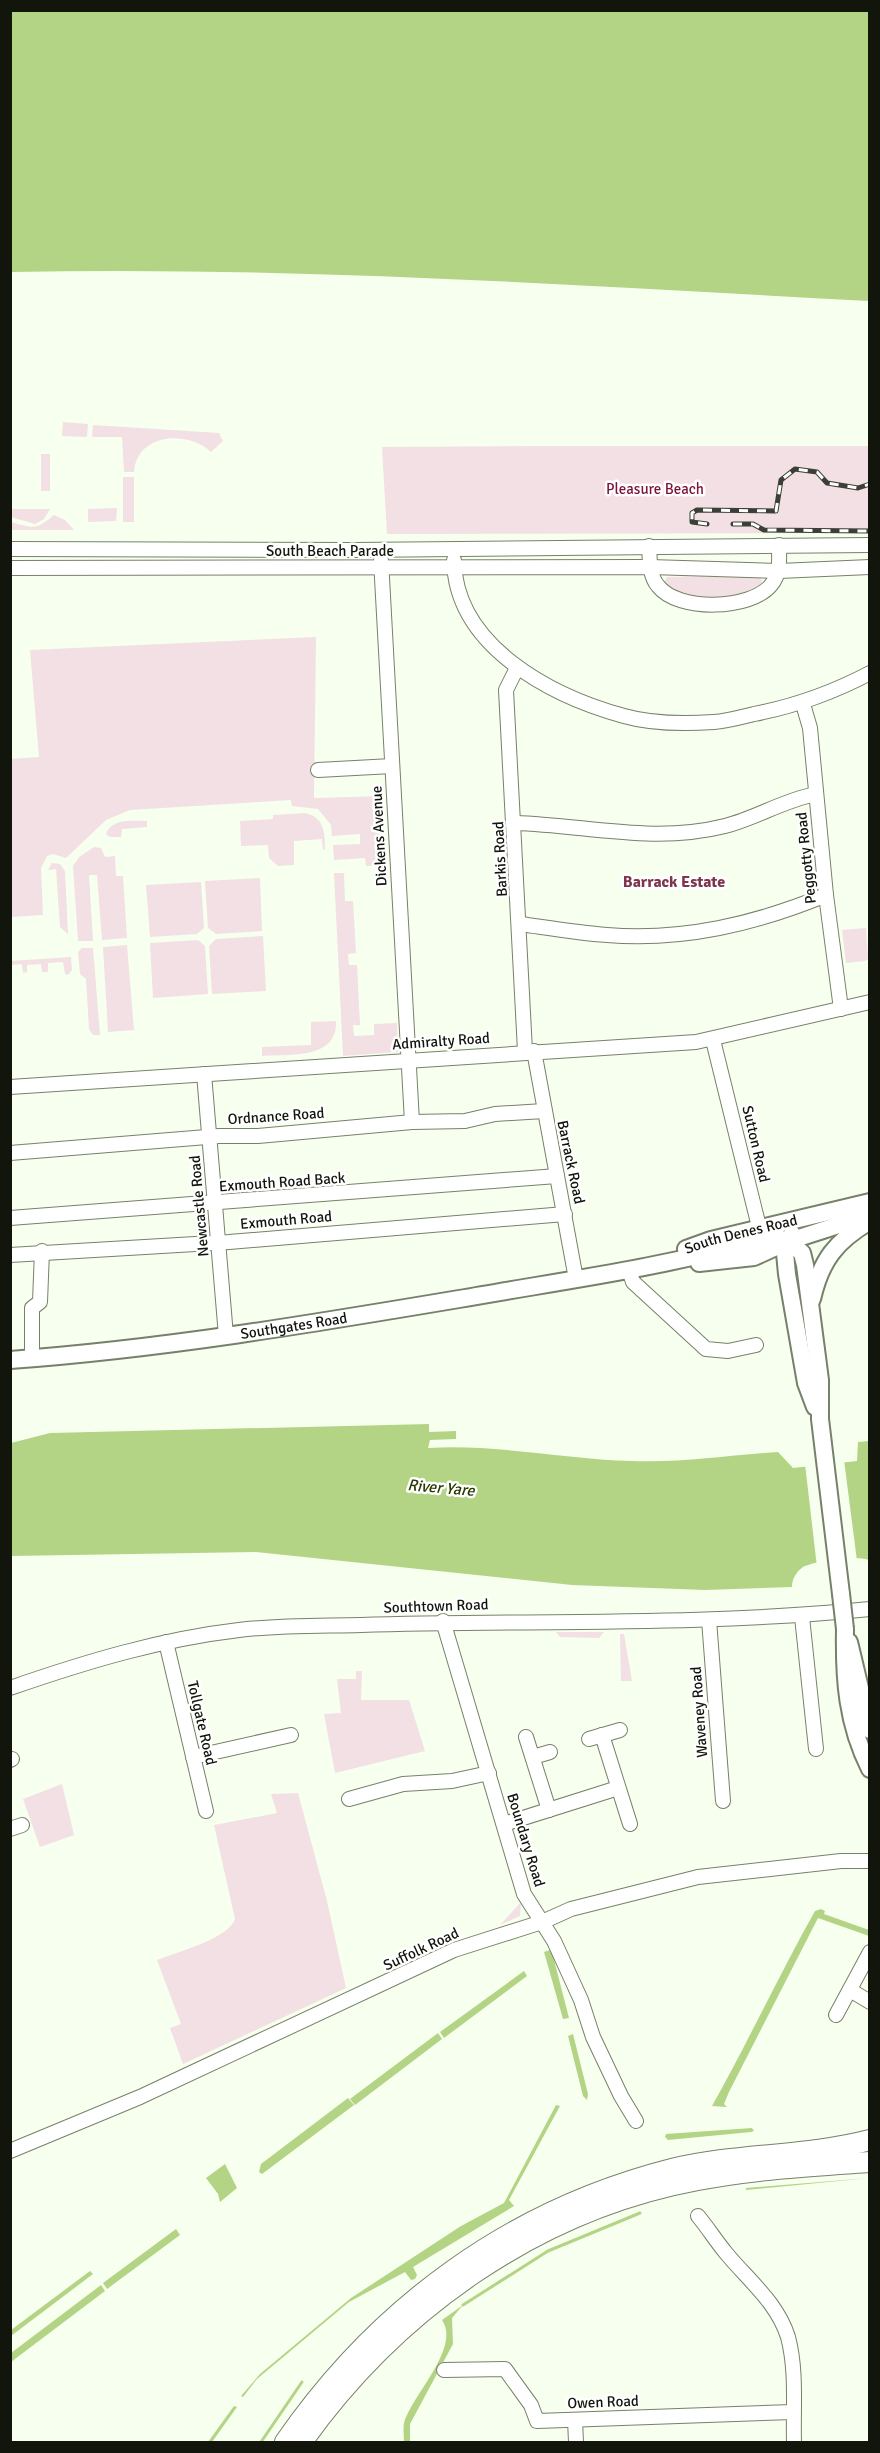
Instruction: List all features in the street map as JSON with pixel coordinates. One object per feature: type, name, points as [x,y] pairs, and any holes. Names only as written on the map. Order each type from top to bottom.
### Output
[{"type":"highway","points":[[285,2442],[314,2401],[355,2353],[401,2309],[450,2272],[504,2237],[557,2210],[615,2186],[674,2169],[870,2140]]},
{"type":"highway","points":[[302,2442],[328,2407],[370,2359],[416,2315],[466,2278],[520,2244],[577,2217],[636,2196],[695,2180],[788,2167],[870,2163]]},
{"type":"main road","name":"South Denes Road","points":[[635,1269],[711,1240],[762,1246],[809,1218],[870,1202]]},
{"type":"main road","name":"South Denes Road","points":[[576,1279],[789,1241],[870,1215]]},
{"type":"main road","name":"South Denes Road","points":[[789,1241],[797,1226],[809,1218]]},
{"type":"main road","points":[[810,1308],[828,1256],[843,1238],[870,1221]]},
{"type":"main road","points":[[820,1419],[806,1383],[787,1274],[785,1253],[789,1241],[802,1253],[820,1380],[820,1419],[845,1629],[846,1696],[852,1725],[870,1769]]},
{"type":"main road","points":[[762,1246],[781,1261],[787,1274]]},
{"type":"main road","name":"Southgates Road","points":[[10,1360],[130,1350],[576,1279]]},
{"type":"main road","points":[[845,1629],[857,1667],[870,1730]]},
{"type":"street","points":[[649,546],[650,567],[659,588],[667,594],[703,605],[754,598],[765,591],[779,571],[779,545]]},
{"type":"street","name":"South Beach Parade","points":[[10,549],[870,545]]},
{"type":"street","points":[[454,547],[454,567],[470,616],[480,632],[517,668],[564,694],[624,716],[655,722],[717,722],[803,704],[870,673]]},
{"type":"street","name":"Dickens Avenue","points":[[381,549],[412,1122]]},
{"type":"street","name":"South Beach Parade","points":[[10,568],[650,567],[779,571],[870,567]]},
{"type":"street","name":"Barkis Road","points":[[517,668],[506,690],[530,1051]]},
{"type":"street","name":"Peggotty Road","points":[[803,704],[810,728],[826,895],[841,1009]]},
{"type":"street","points":[[318,770],[392,766]]},
{"type":"street","points":[[515,823],[598,832],[677,833],[725,826],[816,794]]},
{"type":"street","points":[[520,924],[608,935],[700,932],[742,925],[826,895]]},
{"type":"street","name":"Admiralty Road","points":[[10,1087],[713,1040],[870,1002]]},
{"type":"street","name":"Sutton Road","points":[[713,1040],[762,1246]]},
{"type":"street","name":"Barrack Road","points":[[530,1051],[565,1214],[576,1279]]},
{"type":"street","name":"Newcastle Road","points":[[204,1074],[217,1203],[226,1336]]},
{"type":"street","name":"Ordnance Road","points":[[10,1153],[209,1137],[258,1136],[412,1122],[465,1121],[495,1114],[544,1111]]},
{"type":"street","name":"Exmouth Road Back","points":[[10,1218],[557,1176]]},
{"type":"street","name":"Exmouth Road","points":[[10,1255],[42,1251],[219,1242],[565,1214]]},
{"type":"street","points":[[32,1358],[32,1308],[40,1302],[42,1251]]},
{"type":"street","points":[[635,1269],[633,1282],[706,1349],[728,1351],[756,1345]]},
{"type":"street","name":"Southtown Road","points":[[10,1688],[65,1669],[166,1642],[239,1630],[288,1626],[444,1621],[709,1620],[802,1617],[870,1609]]},
{"type":"street","points":[[802,1617],[816,1747]]},
{"type":"street","name":"Waveney Road","points":[[709,1620],[723,1801]]},
{"type":"street","name":"Boundary Road","points":[[444,1621],[524,1894],[554,1941],[581,2000],[593,2037],[621,2096],[636,2121]]},
{"type":"street","name":"Tollgate Road","points":[[166,1642],[206,1811]]},
{"type":"street","points":[[620,1730],[595,1737],[618,1788],[630,1824]]},
{"type":"street","points":[[193,1757],[291,1735]]},
{"type":"street","points":[[526,1737],[549,1810]]},
{"type":"street","points":[[533,1757],[550,1752]]},
{"type":"street","points":[[349,1799],[403,1784],[452,1781],[489,1773]]},
{"type":"street","points":[[504,1824],[618,1788]]},
{"type":"street","name":"Suffolk Road","points":[[10,2151],[140,2097],[454,1950],[542,1922],[572,1909],[698,1877],[841,1861],[870,1862]]},
{"type":"street","points":[[836,2015],[870,1952]]},
{"type":"street","points":[[849,1990],[870,2002]]},
{"type":"street","points":[[698,2216],[725,2252],[766,2296],[782,2323],[788,2338],[792,2366],[794,2442]]},
{"type":"street","name":"Owen Road","points":[[444,2370],[505,2369],[531,2405],[537,2421],[793,2412]]},
{"type":"street","points":[[575,2420],[576,2442]]},
{"type":"green space","points":[[63,422],[88,424],[87,437],[62,436]]},
{"type":"green space","points":[[93,425],[219,433],[223,441],[211,452],[190,440],[165,439],[144,449],[137,459],[134,472],[124,472],[122,437],[92,437]]},
{"type":"green space","name":"Pleasure Beach","points":[[869,446],[869,533],[387,534],[382,447]]},
{"type":"green space","points":[[41,454],[50,454],[50,491],[41,491]]},
{"type":"green space","points":[[123,477],[134,477],[134,522],[123,522]]},
{"type":"green space","points":[[117,508],[116,521],[88,522],[88,509]]},
{"type":"green space","points":[[10,509],[50,509],[44,519],[35,524],[11,517]]},
{"type":"green space","points":[[54,515],[65,520],[74,530],[11,530],[11,522],[34,527]]},
{"type":"green space","points":[[757,575],[762,580],[760,587],[736,595],[710,598],[686,595],[674,590],[664,582],[667,577]]},
{"type":"green space","points":[[316,637],[314,798],[383,796],[386,865],[366,866],[365,858],[334,860],[333,845],[360,844],[360,834],[332,836],[331,825],[318,809],[292,806],[291,800],[130,810],[106,820],[66,858],[53,854],[47,856],[41,868],[43,915],[11,917],[10,759],[39,757],[30,650]]},
{"type":"green space","points":[[305,813],[320,822],[324,831],[325,849],[323,850],[322,839],[294,841],[294,865],[278,866],[269,858],[268,845],[241,846],[240,821],[273,819],[273,815]]},
{"type":"green space","points":[[147,821],[147,827],[122,829],[121,837],[110,837],[106,834],[113,825],[118,823]]},
{"type":"green space","points":[[94,847],[101,848],[105,857],[115,856],[116,876],[123,876],[127,938],[102,940],[97,875],[89,875],[93,941],[78,941],[73,866],[79,857]]},
{"type":"green space","points":[[52,863],[60,864],[65,871],[68,934],[60,927],[56,869],[48,870]]},
{"type":"green space","points":[[334,873],[344,873],[345,901],[353,901],[356,953],[348,954],[349,965],[357,965],[360,1025],[353,1025],[354,1036],[374,1035],[374,1024],[397,1023],[398,1052],[343,1056]]},
{"type":"green space","points":[[260,878],[262,931],[216,934],[208,928],[205,881]]},
{"type":"green space","points":[[201,882],[204,928],[197,934],[150,937],[146,885]]},
{"type":"green space","points":[[866,928],[868,959],[846,963],[842,930]]},
{"type":"green space","points":[[263,936],[266,991],[212,994],[209,946],[216,939]]},
{"type":"green space","points":[[198,940],[205,946],[208,994],[153,998],[150,943]]},
{"type":"green space","points":[[127,945],[134,1030],[108,1032],[103,947]]},
{"type":"green space","points":[[82,948],[93,948],[100,1035],[93,1035],[89,1029],[86,979],[80,974],[78,952]]},
{"type":"green space","points":[[71,957],[72,970],[68,975],[65,974],[63,962],[48,963],[48,972],[42,972],[41,964],[27,965],[27,972],[23,973],[22,964],[11,965],[11,961]]},
{"type":"green space","points":[[336,1021],[334,1034],[329,1043],[320,1049],[297,1054],[262,1056],[262,1047],[311,1045],[311,1022]]},
{"type":"green space","points":[[556,1632],[604,1632],[599,1638],[560,1637]]},
{"type":"green space","points":[[620,1634],[624,1634],[632,1681],[621,1681]]},
{"type":"green space","points":[[356,1671],[362,1671],[361,1700],[409,1700],[425,1751],[335,1773],[324,1714],[341,1713],[337,1679],[356,1679]]},
{"type":"green space","points":[[62,1784],[74,1835],[40,1847],[23,1799]]},
{"type":"green space","points":[[298,1793],[327,1901],[346,1988],[183,2064],[170,2028],[181,2024],[157,1960],[213,1939],[223,1933],[235,1919],[214,1825],[277,1813],[271,1794]]},
{"type":"green space","points":[[521,1902],[520,1916],[500,1925]]},
{"type":"water","points":[[10,11],[869,11],[869,301],[333,275],[226,272],[11,272]]},
{"type":"water","name":"River Yare","points":[[429,1424],[429,1432],[456,1431],[456,1439],[430,1440],[428,1448],[479,1448],[606,1460],[650,1461],[778,1452],[793,1468],[857,1461],[858,1442],[869,1441],[869,1560],[847,1558],[808,1565],[796,1573],[792,1587],[705,1590],[572,1585],[256,1552],[11,1556],[11,1443],[50,1433]]},
{"type":"water","points":[[821,1909],[825,1911],[824,1914],[869,1930],[869,1936],[818,1918],[729,2092],[724,2104],[727,2107],[712,2106],[815,1911]]},
{"type":"water","points":[[550,1950],[569,2018],[563,2019],[544,1952]]},
{"type":"water","points":[[524,1971],[527,1976],[444,2038],[440,2032]]},
{"type":"water","points":[[438,2033],[442,2039],[355,2105],[350,2099]]},
{"type":"water","points":[[573,2034],[588,2094],[587,2100],[583,2096],[568,2036]]},
{"type":"water","points":[[348,2098],[354,2105],[262,2174],[259,2172],[261,2164]]},
{"type":"water","points":[[556,2105],[560,2106],[509,2200],[514,2206],[413,2267],[417,2275],[415,2279],[411,2280],[405,2272],[349,2302],[257,2379],[243,2397],[241,2396],[260,2374],[351,2298],[461,2226],[504,2203]]},
{"type":"water","points":[[752,2128],[754,2131],[751,2132],[668,2140],[665,2137],[666,2134]]},
{"type":"water","points":[[225,2164],[237,2188],[220,2202],[218,2194],[206,2178]]},
{"type":"water","points":[[869,2178],[746,2190],[746,2188]]},
{"type":"water","points":[[176,2229],[180,2235],[107,2289],[103,2283]]},
{"type":"water","points":[[90,2271],[93,2274],[11,2336],[11,2330]]},
{"type":"water","points":[[101,2285],[105,2291],[11,2362],[11,2353]]},
{"type":"water","points":[[463,2305],[452,2318],[453,2344],[410,2424],[410,2442],[404,2442],[404,2423],[440,2358],[445,2344],[446,2331],[442,2320]]},
{"type":"water","points":[[234,2406],[237,2407],[212,2442],[208,2442]]},
{"type":"pier","points":[[844,1460],[857,1561],[817,1567],[805,1464]]},
{"type":"waterway","points":[[463,2305],[548,2251],[640,2213]]},
{"type":"waterway","points":[[261,2442],[302,2382]]},
{"type":"railway","points":[[707,524],[692,522],[692,513],[697,510],[776,511],[781,480],[795,469],[817,472],[827,483],[858,488],[870,484]]},
{"type":"railway","points":[[733,524],[753,524],[764,530],[870,531]]},
{"type":"district","name":"Barrack Estate","points":[[674,882]]}]
